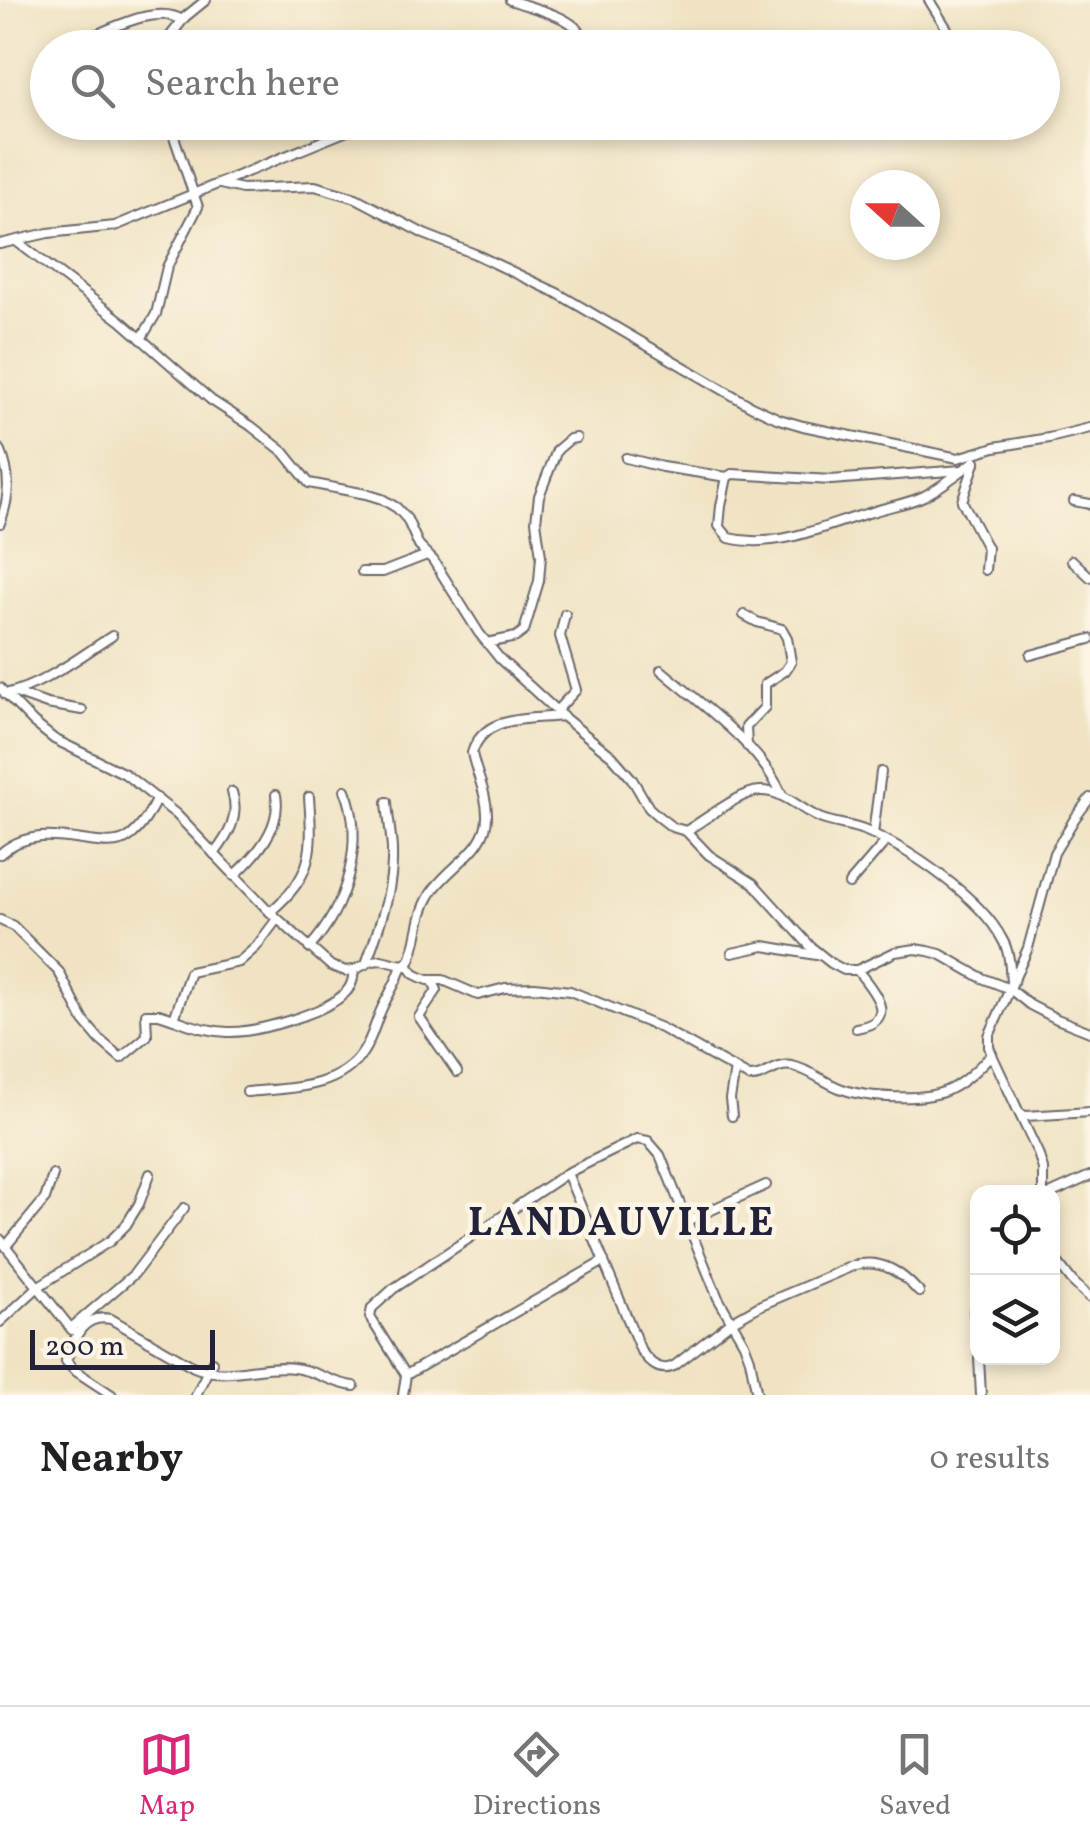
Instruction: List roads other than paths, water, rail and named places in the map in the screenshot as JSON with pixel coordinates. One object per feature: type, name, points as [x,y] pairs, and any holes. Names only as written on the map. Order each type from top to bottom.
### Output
[{"type":"street","points":[[174,30],[206,0]]},
{"type":"street","points":[[510,0],[567,20],[580,30]]},
{"type":"street","points":[[929,0],[948,30]]},
{"type":"street","points":[[105,30],[163,14],[182,20]]},
{"type":"street","points":[[141,338],[156,314],[167,267],[197,211],[175,140]]},
{"type":"street","points":[[0,244],[115,226],[326,140]]},
{"type":"street","points":[[220,184],[242,189],[315,186],[356,198],[424,234],[557,294],[714,386],[779,419],[942,456],[976,458]]},
{"type":"street","points":[[16,242],[141,338],[212,400],[284,452],[309,483],[366,494],[397,508],[407,519],[419,546],[433,560],[500,659],[612,756],[649,808],[672,828],[686,830],[753,792],[771,792],[820,818],[872,834],[949,883],[984,912],[1004,941],[1011,988]]},
{"type":"street","points":[[727,476],[718,518],[729,538],[782,538],[815,532],[908,502],[934,490],[996,447],[1090,428]]},
{"type":"street","points":[[487,643],[516,638],[524,631],[539,580],[539,496],[556,450],[576,438]]},
{"type":"street","points":[[0,449],[9,486],[0,523]]},
{"type":"street","points":[[626,458],[727,476],[848,479],[962,470]]},
{"type":"street","points":[[976,458],[962,501],[987,548],[985,570]]},
{"type":"street","points":[[1074,501],[1090,504]]},
{"type":"street","points":[[362,572],[384,572],[427,555]]},
{"type":"street","points":[[1072,560],[1090,577]]},
{"type":"street","points":[[247,1092],[327,1080],[350,1070],[370,1040],[404,964],[412,956],[424,904],[433,889],[483,836],[487,826],[488,811],[472,753],[476,743],[498,723],[559,713],[576,690],[560,636],[565,614]]},
{"type":"street","points":[[744,615],[782,629],[792,662],[765,684],[765,707],[746,727],[747,746]]},
{"type":"street","points":[[6,691],[38,681],[112,636]]},
{"type":"street","points":[[1031,656],[1090,640]]},
{"type":"street","points":[[661,670],[747,746],[770,773],[783,797]]},
{"type":"street","points":[[6,691],[82,710]]},
{"type":"street","points":[[6,691],[32,722],[54,739],[125,774],[176,814],[273,916],[340,970],[354,970],[381,960],[404,964],[414,974],[478,994],[535,986],[570,991],[662,1028],[754,1078],[786,1065],[850,1092],[922,1096],[946,1091],[992,1054]]},
{"type":"street","points":[[872,834],[882,772]]},
{"type":"street","points":[[309,948],[328,924],[352,865],[354,830],[345,790]]},
{"type":"street","points":[[214,854],[234,820],[232,792]]},
{"type":"street","points":[[234,876],[249,863],[273,827],[276,794]]},
{"type":"street","points":[[174,1019],[190,972],[239,962],[256,947],[273,916],[297,886],[306,870],[311,838],[309,797]]},
{"type":"street","points":[[0,854],[28,838],[68,836],[112,843],[128,839],[156,798]]},
{"type":"street","points":[[1043,1185],[1038,1153],[990,1048],[991,1028],[1036,927],[1054,853],[1090,798]]},
{"type":"street","points":[[366,964],[390,888],[392,848],[387,802]]},
{"type":"street","points":[[686,830],[708,855],[753,883],[820,956],[844,970],[857,970],[896,952],[916,949],[940,954],[982,978],[1011,988],[1030,1005],[1090,1032]]},
{"type":"street","points":[[849,884],[886,841]]},
{"type":"street","points":[[0,920],[13,926],[58,972],[84,1021],[119,1058],[147,1036],[147,1014],[227,1032],[272,1026],[341,997],[349,990],[354,970]]},
{"type":"street","points":[[732,953],[764,946],[820,956]]},
{"type":"street","points":[[856,1028],[870,1024],[882,1006],[857,970]]},
{"type":"street","points":[[432,980],[437,990],[418,1017],[458,1072]]},
{"type":"street","points":[[732,1116],[730,1098],[735,1069]]},
{"type":"street","points":[[1020,1114],[1090,1112]]},
{"type":"street","points":[[406,1375],[370,1317],[372,1308],[393,1289],[566,1173],[636,1140],[648,1141],[660,1155],[718,1298],[744,1343],[757,1395]]},
{"type":"street","points":[[566,1173],[640,1351],[654,1366],[674,1366],[730,1322],[855,1265],[866,1262],[885,1266],[919,1292]]},
{"type":"street","points":[[53,1174],[45,1199],[3,1243],[73,1330]]},
{"type":"street","points":[[0,1322],[39,1286],[110,1241],[139,1204],[150,1174]]},
{"type":"street","points":[[1060,1189],[1090,1176]]},
{"type":"street","points":[[686,1221],[766,1185]]},
{"type":"street","points":[[112,1395],[67,1364],[73,1330],[134,1274],[184,1208]]},
{"type":"street","points":[[401,1394],[406,1375],[604,1261]]},
{"type":"street","points":[[1060,1266],[1090,1298]]},
{"type":"street","points":[[73,1330],[105,1316],[208,1372],[294,1368],[354,1386]]},
{"type":"street","points":[[196,1395],[212,1362]]},
{"type":"street","points":[[980,1365],[981,1395]]},
{"type":"district","name":"LANDAUVILLE","points":[[622,1225]]}]
